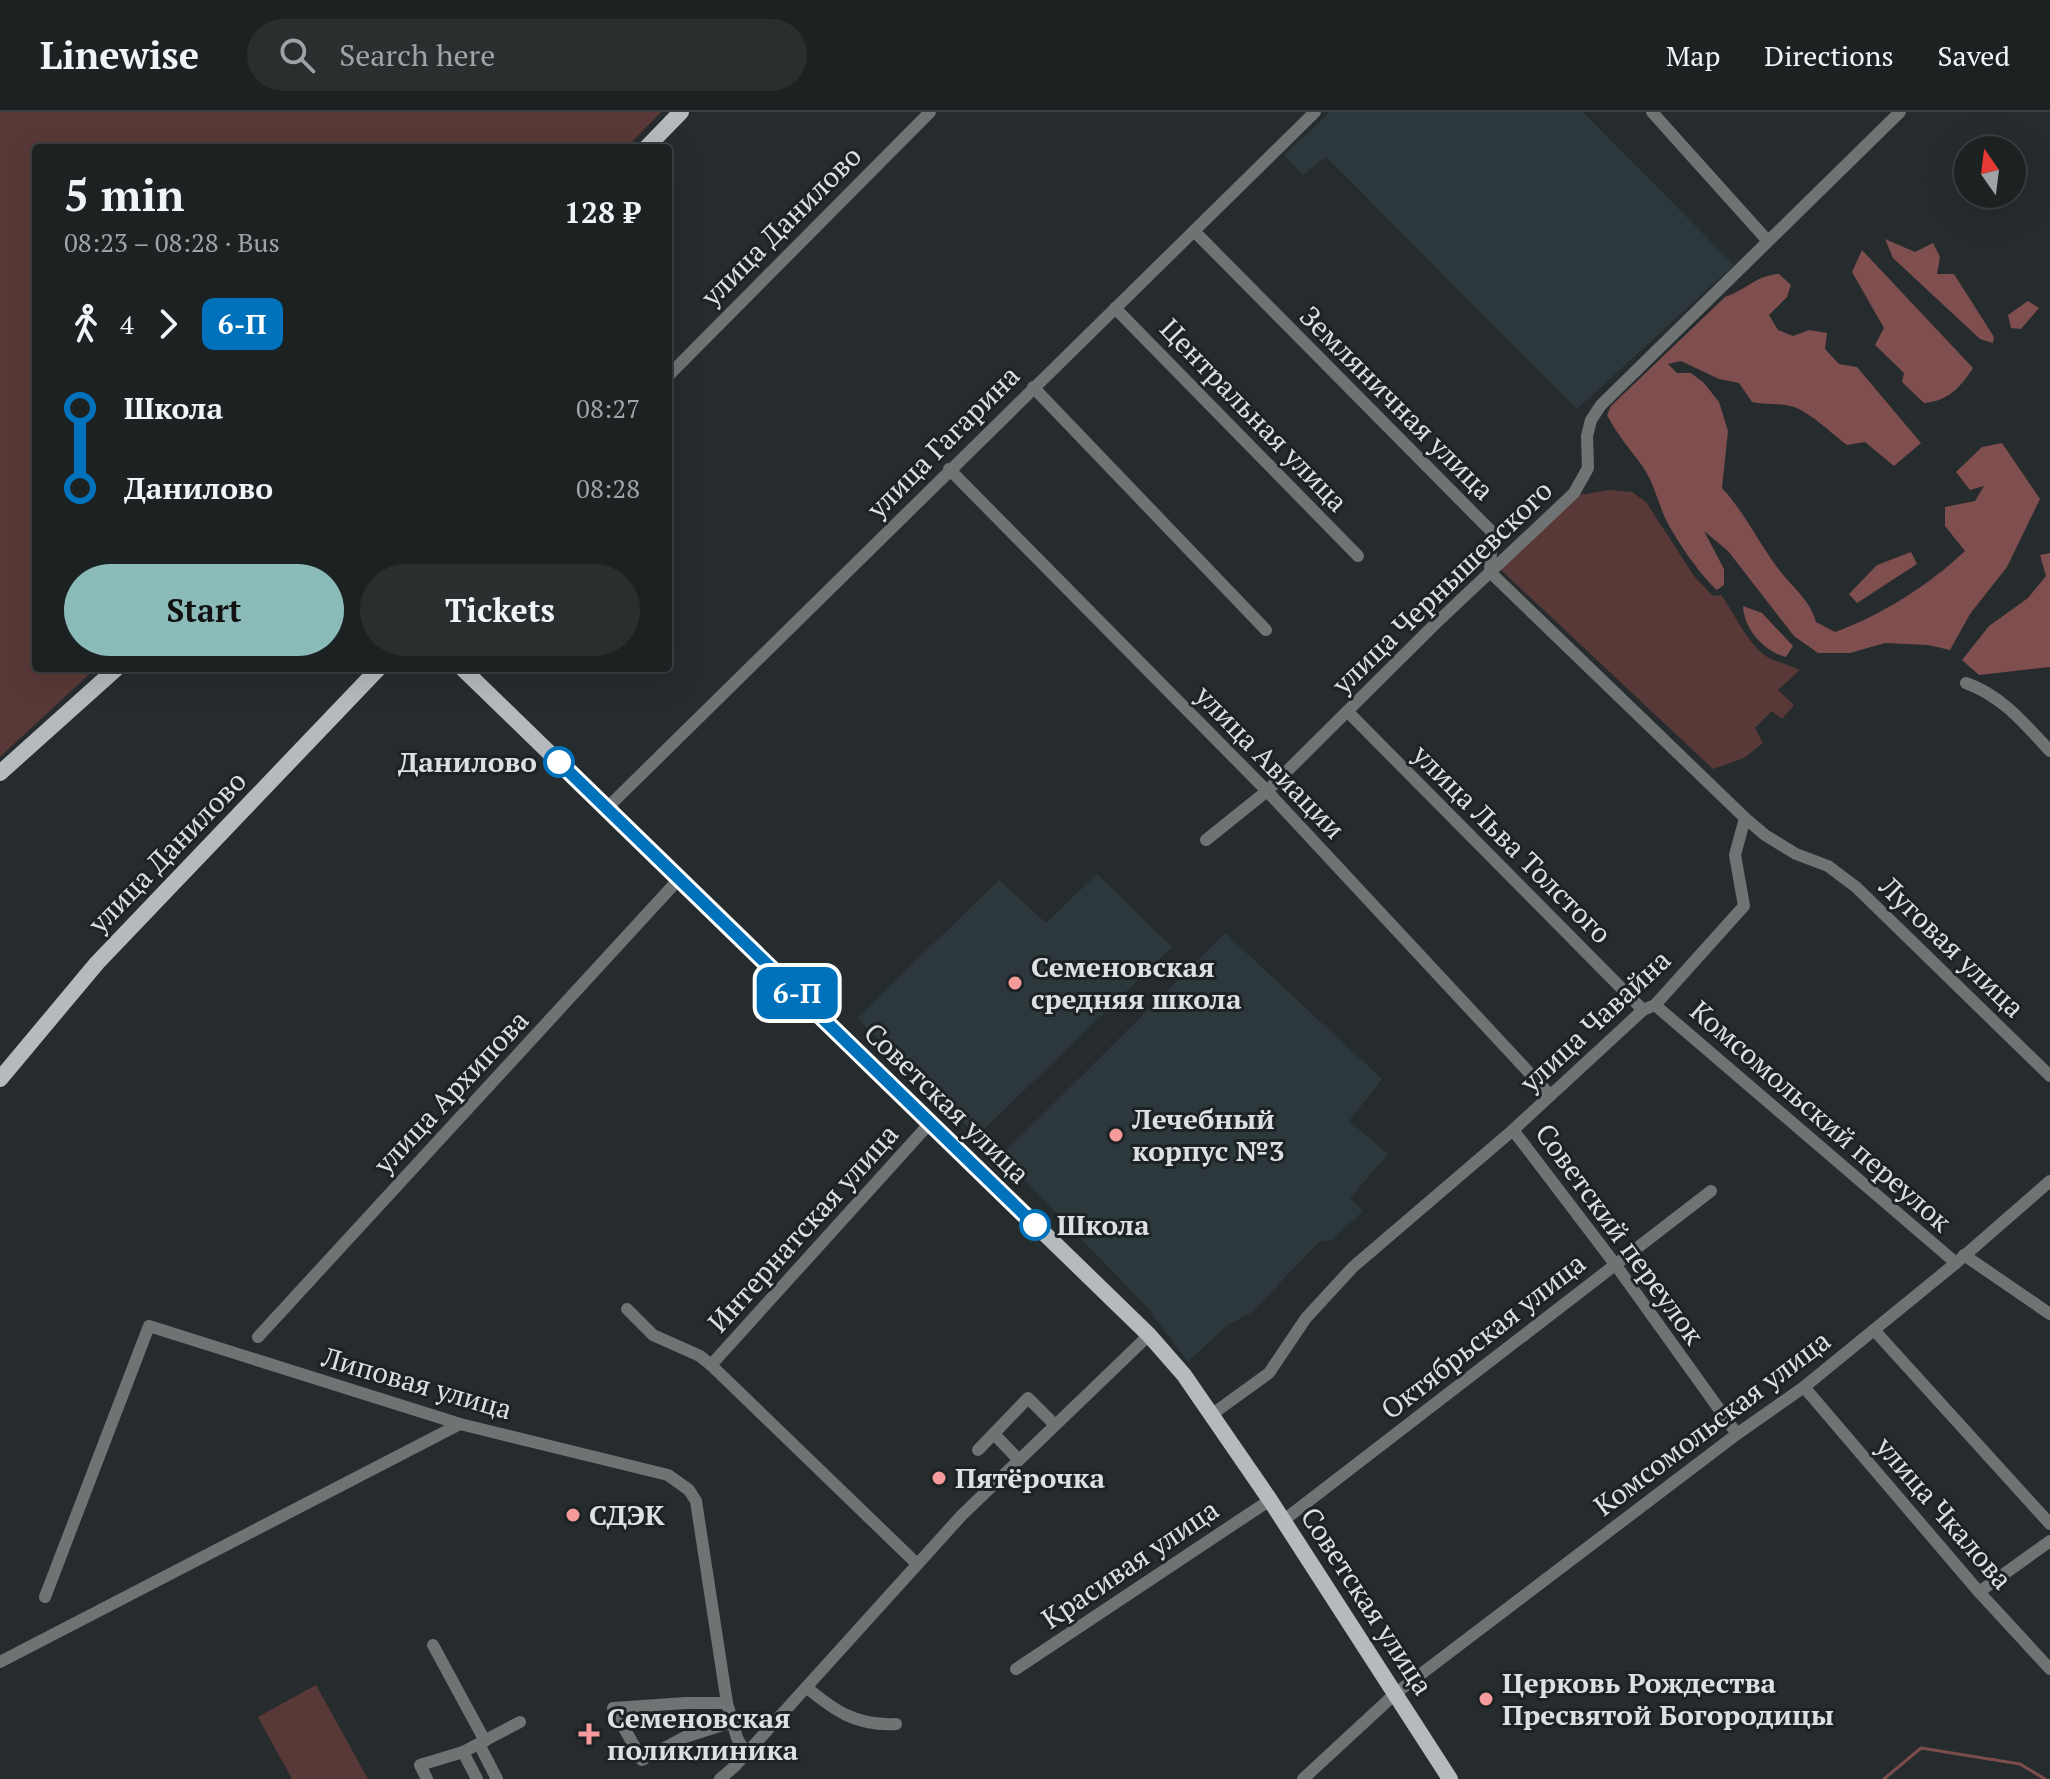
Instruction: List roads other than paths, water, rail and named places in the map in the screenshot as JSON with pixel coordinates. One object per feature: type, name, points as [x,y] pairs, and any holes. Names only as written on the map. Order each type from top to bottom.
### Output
[{"type":"main road","points":[[650,144],[681,112]]},
{"type":"main road","points":[[0,773],[113,672]]},
{"type":"main road","name":"улица Данилово","points":[[0,1079],[97,963],[375,672]]},
{"type":"main road","name":"Советская улица","points":[[466,672],[1149,1335],[1184,1375],[1284,1520],[1450,1779]]},
{"type":"street","name":"улица Данилово","points":[[672,372],[930,112]]},
{"type":"street","name":"улица Гагарина","points":[[607,808],[1315,112]]},
{"type":"street","points":[[1652,112],[1767,240]]},
{"type":"street","name":"улица Чернышевского","points":[[1206,840],[1267,791],[1434,625],[1574,493],[1588,468],[1587,436],[1591,420],[1601,405],[1900,112]]},
{"type":"street","name":"Земляничная улица","points":[[1194,231],[1492,532],[1490,572]]},
{"type":"street","name":"Центральная улица","points":[[1115,308],[1358,556]]},
{"type":"street","points":[[1033,387],[1266,630]]},
{"type":"street","name":"улица Авиации","points":[[949,469],[1267,791],[1550,1095]]},
{"type":"street","points":[[1490,572],[1745,818]]},
{"type":"street","points":[[1966,683],[1984,689],[2008,706],[2050,751]]},
{"type":"street","name":"улица Льва Толстого","points":[[1348,712],[1649,1007]]},
{"type":"street","name":"Луговая улица","points":[[1745,818],[1765,835],[1796,854],[1828,866],[1856,887],[2050,1076]]},
{"type":"street","name":"улица Чавайна","points":[[1513,1130],[1649,1007],[1744,906],[1735,855],[1745,818]]},
{"type":"street","name":"улица Архипова","points":[[258,1337],[679,879]]},
{"type":"street","name":"Комсомольский переулок","points":[[1649,1007],[1960,1259],[2050,1314]]},
{"type":"street","name":"Интернатская улица","points":[[711,1365],[930,1123]]},
{"type":"street","name":"Советский переулок","points":[[1211,1415],[1269,1373],[1306,1318],[1353,1267],[1513,1130],[1615,1264],[1737,1434]]},
{"type":"street","name":"Комсомольская улица","points":[[1303,1779],[1396,1693],[1737,1434],[1804,1387],[2050,1181]]},
{"type":"street","name":"Октябрьская улица","points":[[1284,1520],[1711,1191]]},
{"type":"street","name":"Интернатская улица","points":[[627,1309],[653,1335],[700,1356],[711,1365],[916,1563]]},
{"type":"street","name":"Липовая улица","points":[[45,1597],[149,1326],[460,1424],[668,1475],[689,1490],[696,1501],[727,1703],[746,1753]]},
{"type":"street","points":[[1874,1330],[2050,1524]]},
{"type":"street","points":[[720,1779],[736,1772],[746,1753],[916,1563],[1018,1459],[1149,1335]]},
{"type":"street","name":"улица Чкалова","points":[[1804,1387],[1979,1592],[2050,1669]]},
{"type":"street","points":[[978,1450],[1028,1398],[1055,1425]]},
{"type":"street","points":[[0,1662],[460,1424]]},
{"type":"street","points":[[994,1434],[1018,1459]]},
{"type":"street","name":"Красивая улица","points":[[1016,1669],[1270,1500]]},
{"type":"street","points":[[1979,1592],[2050,1541]]},
{"type":"street","points":[[433,1645],[482,1742],[497,1779]]},
{"type":"street","points":[[806,1687],[834,1710],[856,1720],[896,1724]]},
{"type":"street","points":[[727,1703],[613,1708],[642,1760],[685,1737],[732,1722]]},
{"type":"street","points":[[427,1779],[420,1765],[463,1752],[520,1722]]},
{"type":"street","points":[[463,1752],[477,1779]]},
{"type":"waterway","points":[[1884,1779],[1921,1748],[2020,1764],[2045,1779]]},
{"type":"place","name":"Данилово","points":[[559,762]]},
{"type":"place","name":"Семеновская средняя школа","points":[[1015,983]]},
{"type":"place","name":"Лечебный корпус №3","points":[[1116,1135]]},
{"type":"place","name":"Школа","points":[[1035,1225]]},
{"type":"place","name":"Пятёрочка","points":[[939,1478]]},
{"type":"place","name":"СДЭК","points":[[573,1515]]},
{"type":"place","name":"Церковь Рождества Пресвятой Богородицы","points":[[1486,1699]]},
{"type":"place","name":"Семеновская поликлиника","points":[[589,1734]]}]
